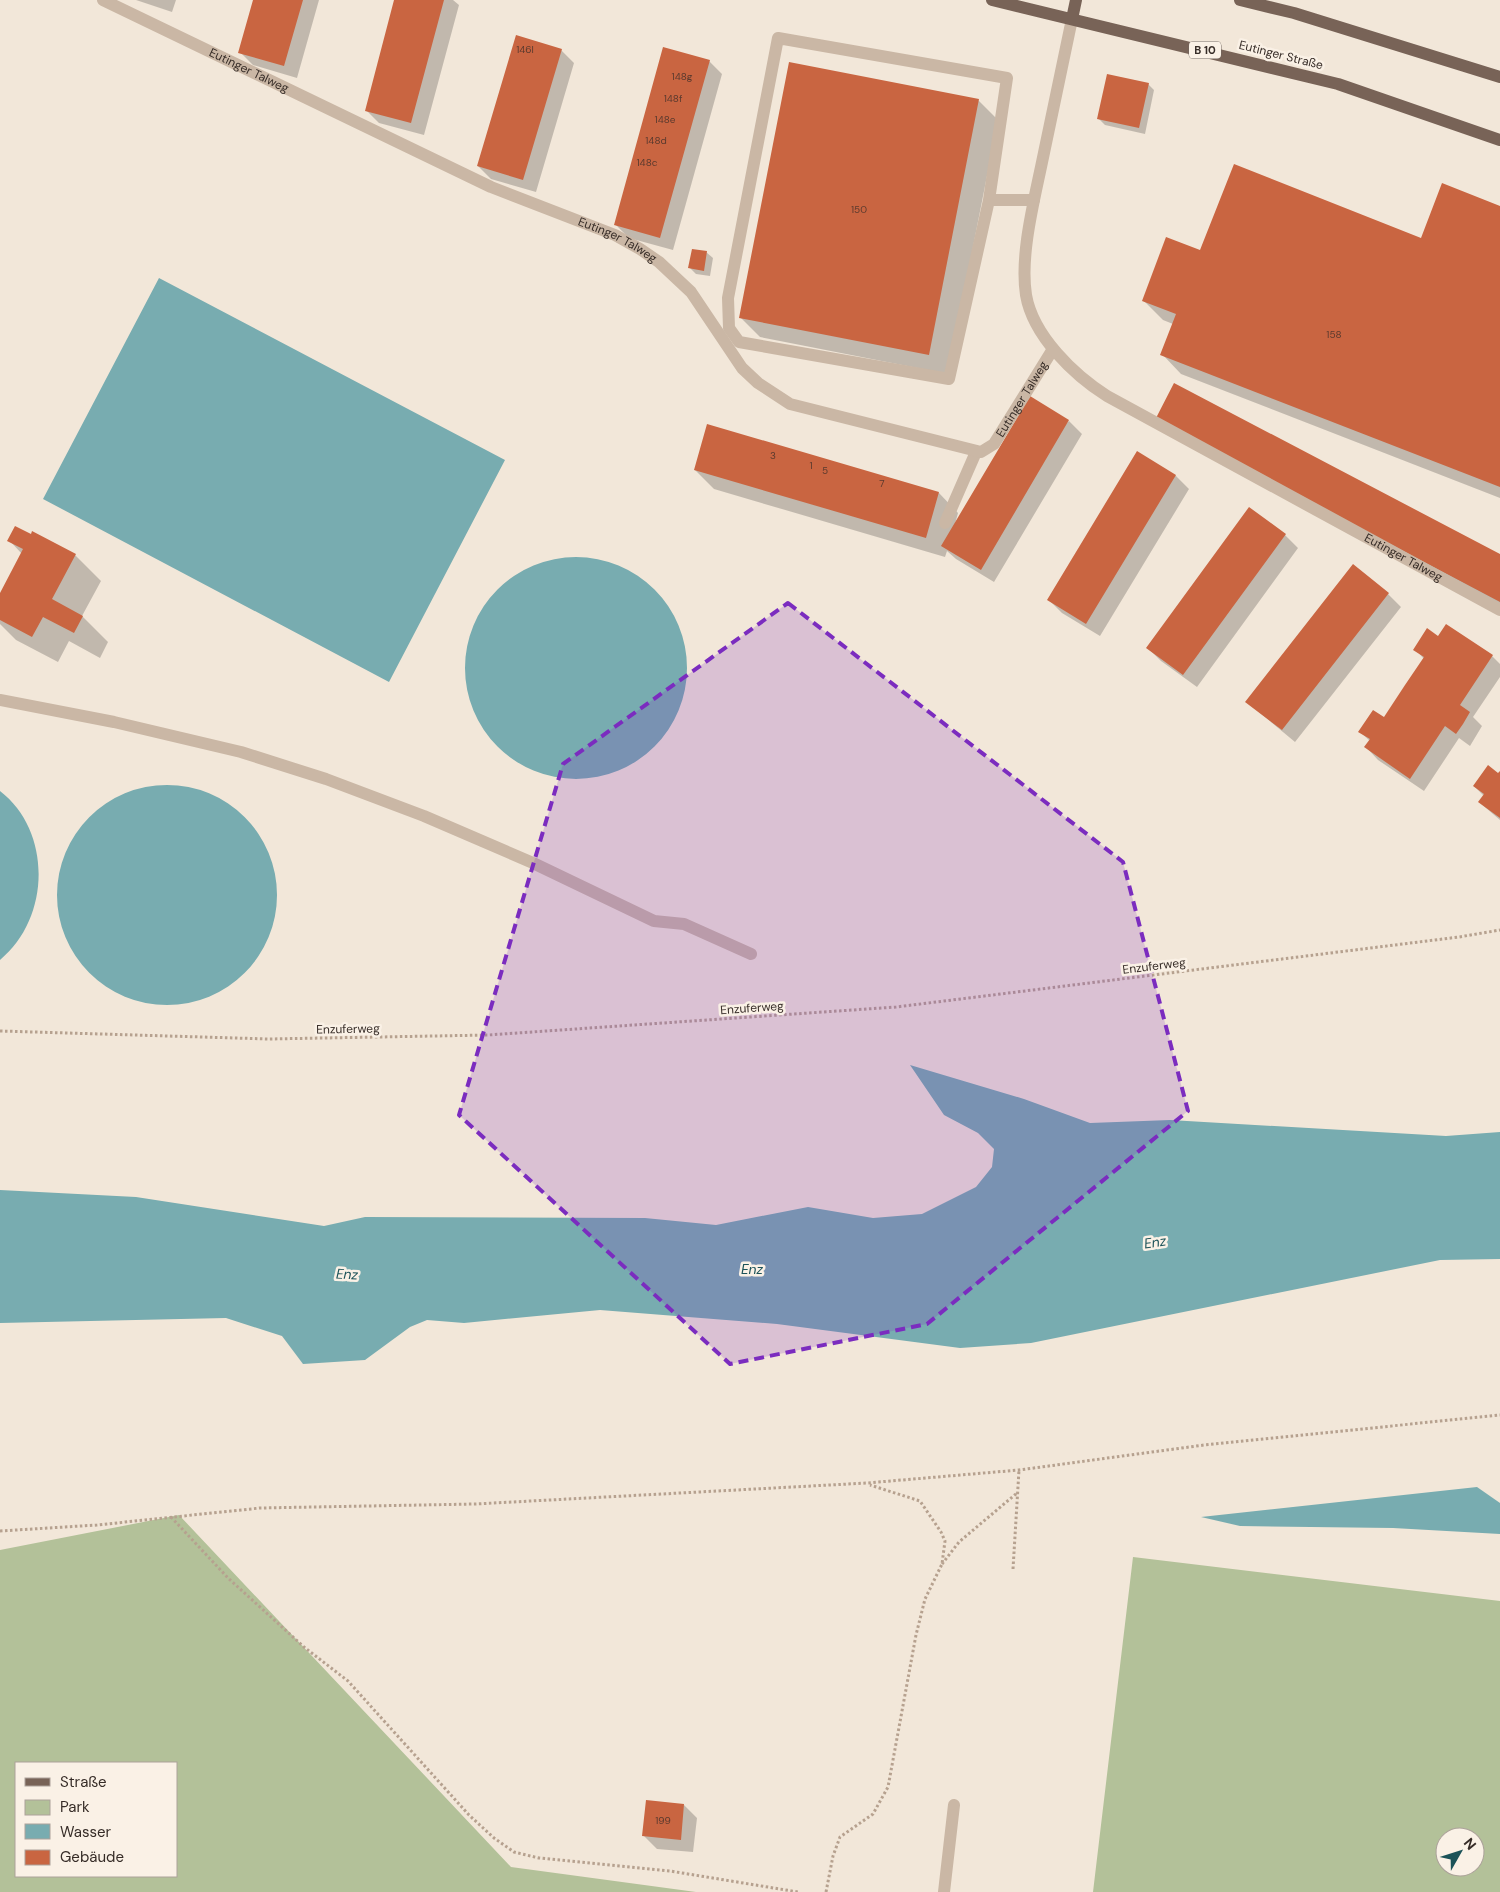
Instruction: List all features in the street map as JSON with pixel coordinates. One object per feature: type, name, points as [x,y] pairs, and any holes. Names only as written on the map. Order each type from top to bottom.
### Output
[{"type":"main road","name":"Eutinger Straße","points":[[992,0],[1338,84],[1426,112],[1500,140]]},
{"type":"main road","points":[[1072,19],[1076,0]]},
{"type":"main road","points":[[1240,0],[1294,12],[1500,76]]},
{"type":"street","name":"Eutinger Talweg","points":[[103,0],[491,187],[615,235],[640,248],[659,262],[691,292],[742,368],[758,383],[790,404],[976,452],[985,451],[994,444],[1052,349]]},
{"type":"street","name":"Eutinger Talweg","points":[[1072,19],[1034,200],[1026,259],[1026,295],[1034,320],[1052,349],[1092,386],[1107,396],[1500,610]]},
{"type":"street","points":[[778,38],[1007,78],[989,200],[949,379],[739,342],[729,328],[728,298],[778,38]]},
{"type":"street","points":[[989,200],[1034,200]]},
{"type":"street","points":[[945,522],[976,452]]},
{"type":"street","points":[[0,700],[114,722],[241,752],[326,779],[424,816],[524,859],[654,921],[684,924],[751,954]]},
{"type":"street","points":[[944,1892],[954,1805]]},
{"type":"path","name":"Enzuferweg","points":[[0,1031],[269,1039],[488,1034],[896,1007],[1459,937],[1500,930]]},
{"type":"path","points":[[0,1531],[29,1531],[260,1508],[475,1504],[867,1484],[1018,1470],[1204,1445],[1500,1415]]},
{"type":"path","points":[[1013,1569],[1018,1470]]},
{"type":"path","points":[[867,1484],[920,1500],[941,1532],[945,1542],[942,1564]]},
{"type":"path","points":[[826,1892],[833,1856],[840,1837],[873,1814],[888,1787],[916,1635],[925,1599],[942,1564],[959,1542],[1018,1493]]},
{"type":"path","points":[[171,1517],[228,1578],[304,1647],[348,1681],[469,1815],[494,1838],[514,1852],[539,1858],[670,1871],[798,1892]]},
{"type":"highlighted area","points":[[788,603],[1123,862],[1188,1111],[927,1324],[730,1364],[459,1115],[563,764]]},
{"type":"green space","points":[[179,1515],[511,1867],[696,1892],[0,1892],[0,1550]]},
{"type":"green space","points":[[1133,1557],[1500,1601],[1500,1892],[1093,1892]]},
{"type":"water","points":[[159,278],[505,460],[389,682],[43,499]]},
{"type":"water","points":[[576,557],[608,562],[628,570],[654,590],[674,616],[682,636],[687,668],[682,700],[674,720],[654,746],[628,766],[608,774],[576,779],[544,774],[524,766],[498,746],[478,720],[470,700],[465,668],[470,636],[478,616],[498,590],[524,570],[544,562]]},
{"type":"water","points":[[156,785],[178,785],[209,793],[228,803],[245,817],[259,834],[269,853],[275,873],[277,895],[275,917],[269,937],[259,956],[245,973],[228,987],[199,1001],[178,1005],[156,1005],[135,1001],[115,992],[97,980],[82,965],[70,947],[61,927],[57,906],[57,884],[61,863],[70,843],[82,825],[97,810],[115,798],[135,789]]},
{"type":"water","points":[[0,791],[17,808],[29,829],[36,852],[39,876],[36,899],[29,922],[17,943],[0,960]]},
{"type":"water","name":"Enz","points":[[910,1065],[1024,1099],[1090,1123],[1170,1120],[1446,1136],[1500,1132],[1500,1259],[1440,1260],[1031,1343],[960,1348],[777,1324],[600,1310],[464,1323],[427,1320],[410,1327],[365,1360],[303,1364],[282,1336],[226,1318],[0,1323],[0,1190],[136,1197],[324,1226],[365,1217],[645,1218],[716,1225],[808,1207],[873,1218],[922,1214],[976,1187],[992,1167],[994,1149],[978,1133],[944,1115]]},
{"type":"water","points":[[1477,1487],[1500,1503],[1500,1534],[1393,1528],[1240,1526],[1201,1517]]},
{"type":"building","points":[[253,0],[303,0],[284,66],[238,53]]},
{"type":"building","points":[[394,0],[444,0],[411,123],[365,111]]},
{"type":"building","points":[[516,35],[562,49],[523,180],[477,166]]},
{"type":"building","points":[[663,47],[710,60],[660,238],[614,225]]},
{"type":"building","points":[[789,62],[979,99],[929,355],[739,318]]},
{"type":"building","points":[[1107,74],[1149,83],[1139,128],[1097,119]]},
{"type":"building","points":[[1234,164],[1421,238],[1442,183],[1500,206],[1500,487],[1160,355],[1176,314],[1142,301],[1166,237],[1200,250]]},
{"type":"building","points":[[692,249],[707,251],[704,271],[688,268]]},
{"type":"building","points":[[1174,383],[1500,554],[1500,602],[1155,420]]},
{"type":"building","points":[[1030,396],[1069,420],[981,570],[941,546]]},
{"type":"building","points":[[707,424],[939,492],[926,538],[694,470]]},
{"type":"building","points":[[1137,451],[1176,475],[1086,624],[1047,600]]},
{"type":"building","points":[[1249,507],[1286,534],[1183,675],[1146,648]]},
{"type":"building","points":[[15,526],[31,534],[32,531],[76,554],[52,599],[83,616],[74,633],[43,617],[32,637],[0,620],[0,593],[23,549],[7,541]]},
{"type":"building","points":[[1353,564],[1389,593],[1282,730],[1245,702]]},
{"type":"building","points":[[1446,624],[1493,655],[1460,705],[1470,712],[1463,724],[1456,734],[1445,726],[1410,779],[1364,747],[1370,739],[1358,732],[1373,710],[1384,717],[1424,657],[1413,650],[1427,628],[1438,636]]},
{"type":"building","points":[[1488,765],[1498,773],[1500,771],[1500,818],[1478,802],[1484,794],[1473,786]]},
{"type":"building","points":[[646,1800],[684,1804],[681,1840],[642,1836]]}]
